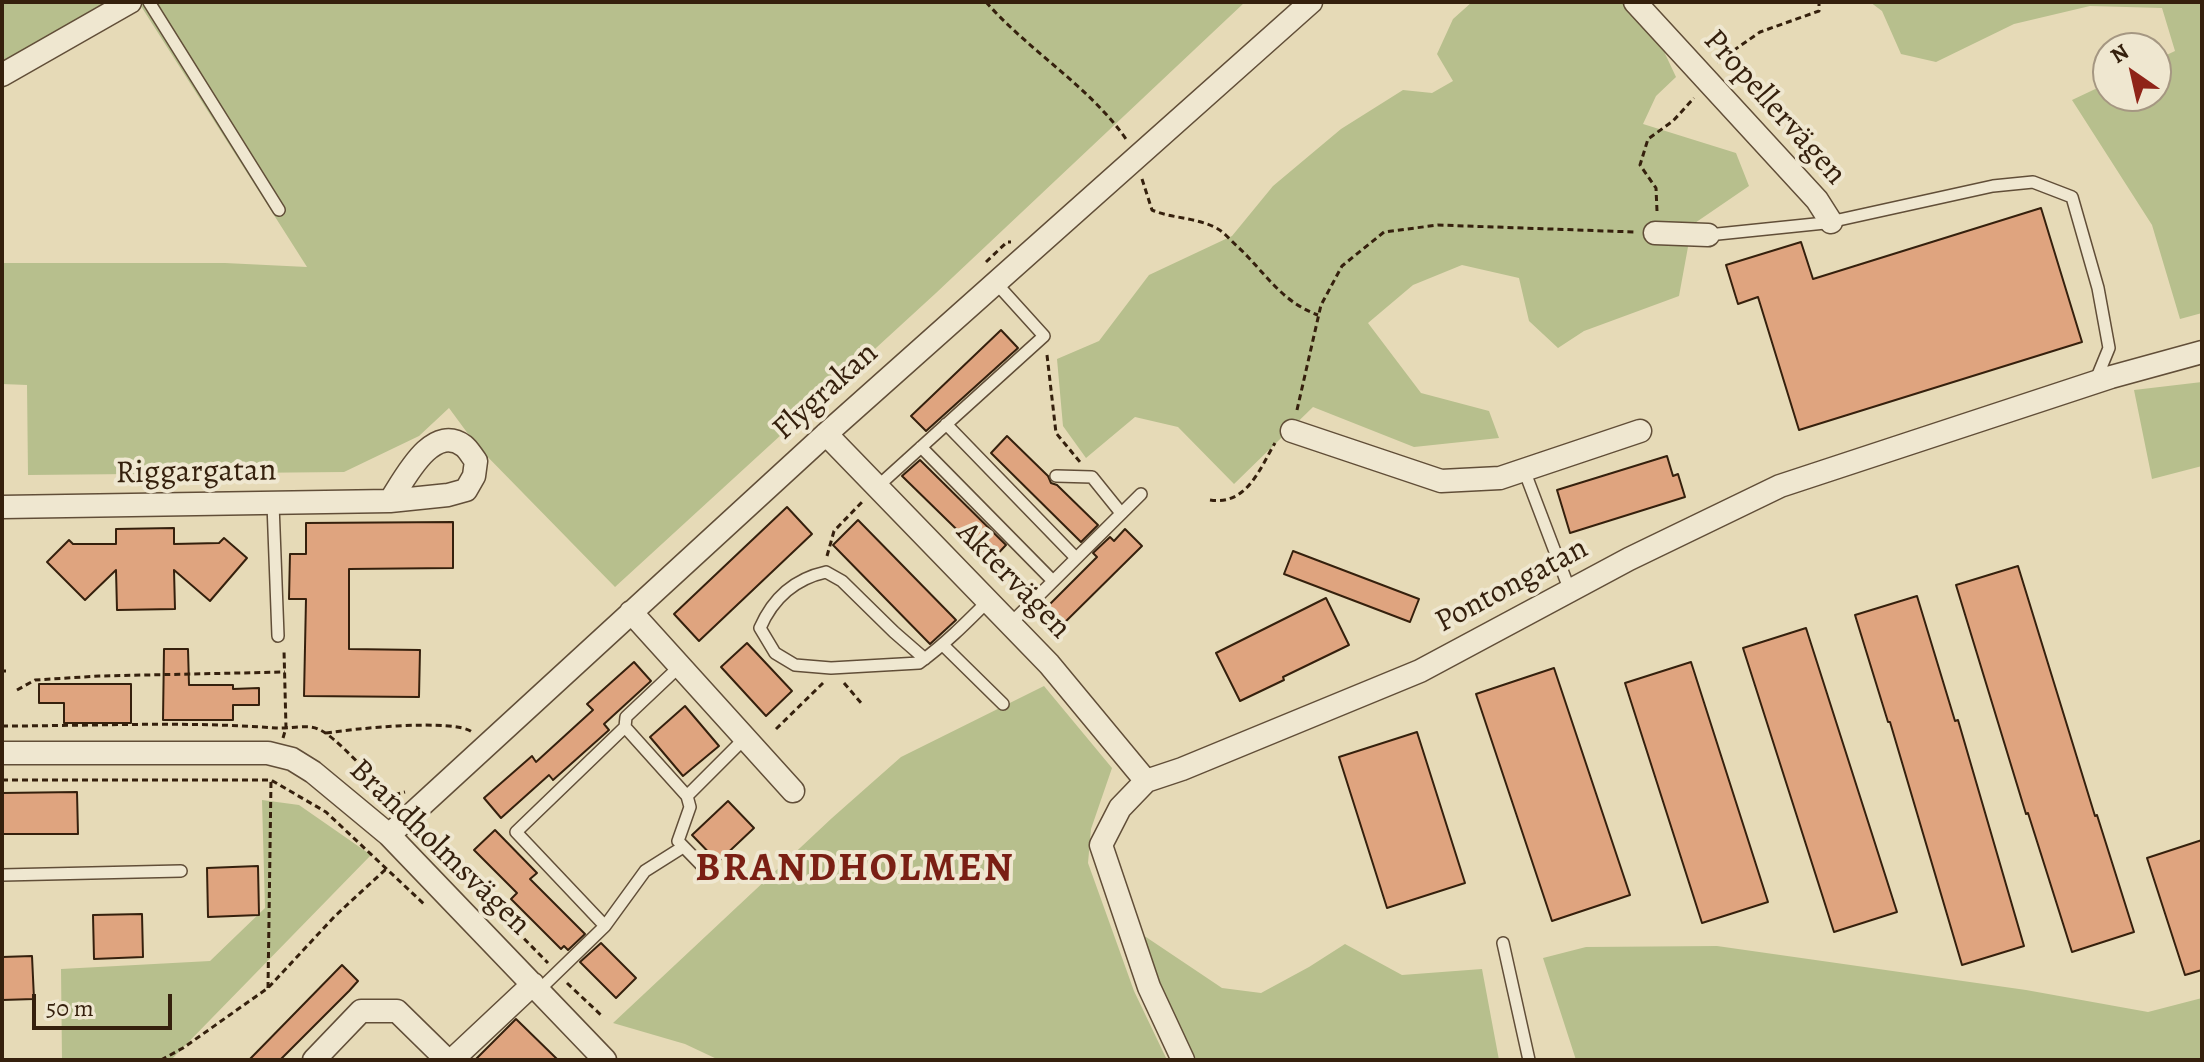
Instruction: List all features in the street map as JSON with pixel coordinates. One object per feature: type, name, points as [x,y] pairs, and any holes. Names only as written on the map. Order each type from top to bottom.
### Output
[{"type":"street","points":[[2,75],[130,2]]},
{"type":"street","name":"Flygrakan","points":[[389,835],[826,434],[1311,2]]},
{"type":"street","name":"Propellervägen","points":[[1635,2],[1817,200],[1831,222]]},
{"type":"street","points":[[1655,233],[1708,235]]},
{"type":"street","name":"Pontongatan","points":[[1183,1060],[1149,987],[1101,845],[1120,808],[1146,781],[1420,671],[1629,559],[1780,486],[2095,382],[2202,352]]},
{"type":"street","points":[[1292,431],[1441,481],[1500,478],[1640,431]]},
{"type":"street","name":"Aktervägen","points":[[826,434],[1049,664],[1146,781]]},
{"type":"street","name":"Riggargatan","points":[[2,507],[390,501]]},
{"type":"street","points":[[631,612],[793,791]]},
{"type":"street","name":"Brandholmsvägen","points":[[2,753],[268,753],[292,759],[313,772],[389,835],[605,1060]]},
{"type":"street","points":[[314,1060],[361,1011],[397,1011],[450,1060],[536,987]]},
{"type":"lane","points":[[149,2],[279,210]]},
{"type":"lane","points":[[1708,235],[1831,222],[1993,186],[2033,182],[2072,197],[2098,288],[2109,348],[2095,382]]},
{"type":"lane","points":[[877,487],[1044,336],[996,283]]},
{"type":"lane","points":[[946,424],[1076,558]]},
{"type":"lane","points":[[921,447],[1053,581]]},
{"type":"lane","points":[[1524,470],[1570,591]]},
{"type":"lane","points":[[1056,476],[1092,477],[1121,513]]},
{"type":"lane","points":[[1010,624],[1141,494]]},
{"type":"lane","points":[[273,504],[278,636]]},
{"type":"lane","points":[[925,659],[842,581],[826,572],[809,575],[797,583],[769,607],[760,628],[775,653],[795,665],[832,670],[919,663],[925,659],[941,647],[988,601]]},
{"type":"lane","points":[[945,647],[1003,704]]},
{"type":"lane","points":[[605,926],[516,832],[625,727],[626,717],[680,666]]},
{"type":"lane","points":[[625,727],[687,796],[690,807],[678,841],[711,875]]},
{"type":"lane","points":[[687,796],[745,738]]},
{"type":"lane","points":[[536,987],[605,926],[645,871],[683,847]]},
{"type":"lane","points":[[2,875],[181,871]]},
{"type":"lane","points":[[1503,943],[1529,1060]]},
{"type":"path","points":[[986,2],[1006,24],[1105,113],[1137,157],[1144,191],[1152,210],[1166,216],[1192,219],[1219,230],[1247,255],[1276,288],[1301,308],[1318,315]]},
{"type":"path","points":[[1210,500],[1227,499],[1251,485],[1281,435],[1292,431],[1321,305],[1342,266],[1384,232],[1438,225],[1655,233],[1656,188],[1640,165],[1648,139],[1673,121],[1701,89],[1709,68],[1760,32],[1819,11],[1819,2]]},
{"type":"path","points":[[1049,368],[1056,433],[1081,464]]},
{"type":"path","points":[[826,572],[825,561],[834,531],[877,487]]},
{"type":"path","points":[[276,755],[286,728],[284,646],[278,636]]},
{"type":"path","points":[[776,729],[832,670],[862,704]]},
{"type":"path","points":[[17,690],[35,680],[61,678],[285,672]]},
{"type":"path","points":[[2,726],[315,727],[326,733],[389,796],[409,792]]},
{"type":"path","points":[[326,733],[350,729],[466,727],[488,744]]},
{"type":"path","points":[[2,780],[271,780],[326,812],[432,911]]},
{"type":"path","points":[[268,988],[271,780]]},
{"type":"path","points":[[427,825],[424,837],[602,1016]]},
{"type":"path","points":[[161,1060],[268,988],[335,916],[386,869]]},
{"type":"green space","points":[[2,2],[1245,2],[936,293],[615,587],[477,446],[449,408],[419,436],[344,472],[28,475],[27,385],[2,384],[2,263],[225,263],[307,267],[139,3],[2,89]]},
{"type":"green space","points":[[1472,2],[1625,2],[1661,45],[1676,77],[1656,96],[1643,124],[1736,153],[1749,186],[1692,225],[1679,296],[1584,331],[1558,348],[1529,321],[1519,278],[1462,265],[1413,285],[1368,323],[1421,393],[1489,411],[1499,438],[1414,447],[1313,407],[1234,484],[1178,427],[1135,417],[1086,458],[1063,426],[1057,359],[1099,341],[1149,275],[1232,236],[1273,186],[1341,129],[1403,90],[1432,93],[1453,81],[1437,54],[1453,19]]},
{"type":"green space","points":[[1870,2],[2202,2],[2202,313],[2180,319],[2152,225],[2072,100],[2092,91],[2092,112],[2172,112],[2172,52],[2175,51],[2172,32],[2169,32],[2162,8],[2090,6],[2014,24],[1936,62],[1901,54],[1882,11]]},
{"type":"green space","points":[[2202,382],[2202,466],[2152,479],[2134,390]]},
{"type":"green space","points":[[1044,686],[1112,768],[1091,829],[1088,863],[1134,991],[1167,1060],[719,1060],[685,1044],[613,1023],[901,757]]},
{"type":"green space","points":[[262,800],[299,805],[371,855],[171,1060],[62,1060],[61,969],[210,961],[265,908]]},
{"type":"green space","points":[[1140,933],[1222,988],[1261,993],[1345,944],[1402,975],[1482,969],[1499,1060],[1192,1060],[1159,986]]},
{"type":"green space","points":[[1717,946],[2026,990],[2148,1012],[2202,998],[2202,1060],[1576,1060],[1543,958],[1586,947]]},
{"type":"building","points":[[2041,208],[2082,342],[1799,430],[1758,297],[1738,304],[1726,265],[1801,242],[1813,279]]},
{"type":"building","points":[[1001,330],[1018,348],[926,431],[911,416]]},
{"type":"building","points":[[1007,436],[1048,476],[1051,483],[1057,485],[1098,525],[1081,542],[991,453]]},
{"type":"building","points":[[1667,456],[1673,476],[1678,474],[1685,497],[1570,533],[1557,490]]},
{"type":"building","points":[[920,460],[1006,545],[990,562],[902,476]]},
{"type":"building","points":[[787,507],[812,534],[699,641],[674,614]]},
{"type":"building","points":[[858,520],[956,620],[930,644],[833,545]]},
{"type":"building","points":[[453,522],[453,568],[349,569],[349,649],[420,650],[419,697],[304,696],[306,599],[289,599],[290,554],[306,554],[306,523]]},
{"type":"building","points":[[174,528],[174,544],[219,543],[224,538],[247,558],[210,601],[174,570],[175,609],[117,610],[116,570],[85,600],[47,562],[69,540],[73,544],[116,544],[116,529]]},
{"type":"building","points":[[1125,529],[1142,546],[1054,633],[1037,617],[1097,557],[1093,553],[1110,537],[1114,541]]},
{"type":"building","points":[[1293,551],[1419,599],[1410,622],[1284,574]]},
{"type":"building","points":[[2018,566],[2134,932],[2072,952],[1956,585]]},
{"type":"building","points":[[1917,596],[1955,721],[1958,720],[2024,946],[1962,965],[1855,615]]},
{"type":"building","points":[[1326,598],[1349,645],[1240,701],[1216,653]]},
{"type":"building","points":[[1806,628],[1897,912],[1834,932],[1743,648]]},
{"type":"building","points":[[747,643],[792,691],[766,716],[721,667]]},
{"type":"building","points":[[164,649],[188,649],[189,685],[259,688],[259,705],[233,705],[233,720],[163,720]]},
{"type":"building","points":[[634,662],[651,681],[604,724],[609,730],[553,780],[549,775],[501,818],[484,798],[532,756],[536,762],[593,710],[587,704]]},
{"type":"building","points":[[1691,662],[1768,902],[1702,923],[1625,683]]},
{"type":"building","points":[[1554,668],[1630,895],[1552,921],[1476,694]]},
{"type":"building","points":[[39,684],[131,684],[131,723],[64,723],[64,703],[39,703]]},
{"type":"building","points":[[685,706],[719,746],[683,776],[650,737]]},
{"type":"building","points":[[1417,732],[1465,883],[1387,908],[1339,757]]},
{"type":"building","points":[[77,792],[78,834],[2,834],[2,793]]},
{"type":"building","points":[[728,801],[754,828],[718,862],[692,835]]},
{"type":"building","points":[[495,830],[537,873],[530,879],[585,934],[568,950],[564,946],[561,949],[511,899],[517,893],[474,850]]},
{"type":"building","points":[[2202,840],[2202,970],[2185,975],[2147,858]]},
{"type":"building","points":[[258,866],[259,915],[208,917],[207,868]]},
{"type":"building","points":[[142,914],[143,957],[94,959],[93,915]]},
{"type":"building","points":[[601,943],[636,978],[616,998],[580,962]]},
{"type":"building","points":[[32,956],[34,999],[2,1000],[2,957]]},
{"type":"building","points":[[342,965],[358,981],[349,991],[280,1060],[249,1060]]},
{"type":"building","points":[[516,1019],[558,1060],[475,1060]]},
{"type":"district","name":"BRANDHOLMEN","points":[[855,870]]}]
